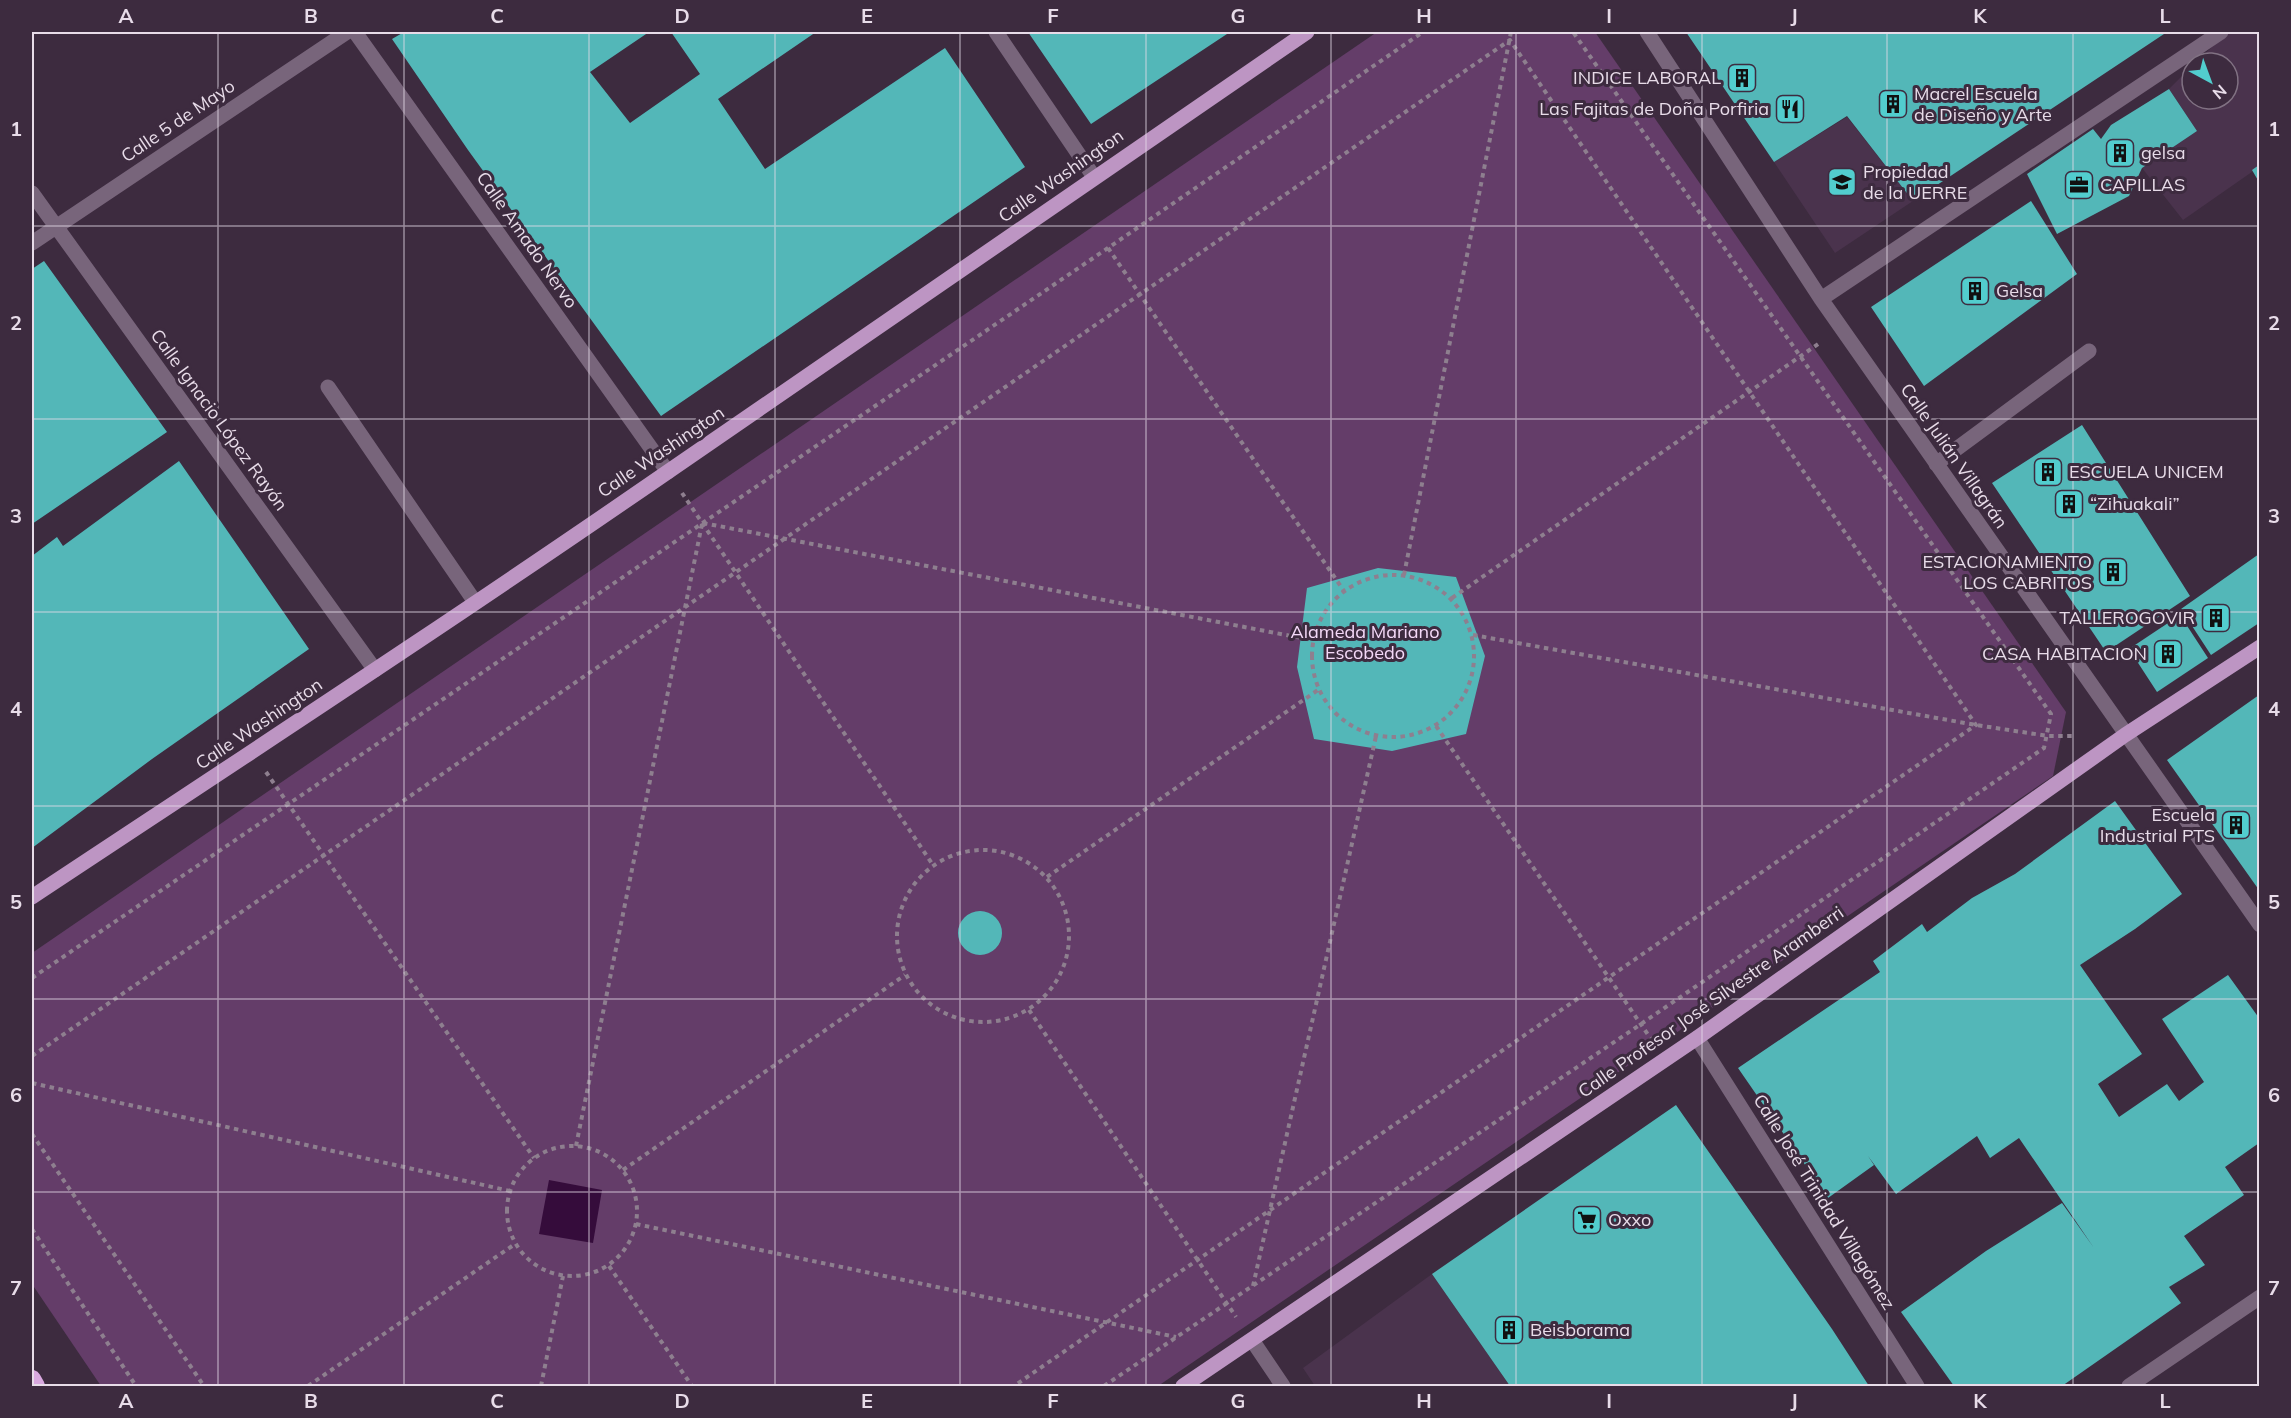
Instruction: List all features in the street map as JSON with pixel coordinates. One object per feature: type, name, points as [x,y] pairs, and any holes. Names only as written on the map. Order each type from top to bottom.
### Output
[{"type":"highway","points":[[32,1379],[36,1386]]},
{"type":"main road","name":"Calle Washington","points":[[32,897],[668,472],[1308,32]]},
{"type":"main road","name":"Calle Profesor José Silvestre Aramberri","points":[[1183,1386],[1697,1038],[2125,735],[2259,647]]},
{"type":"street","name":"Calle 5 de Mayo","points":[[32,243],[347,32]]},
{"type":"street","name":"Calle Amado Nervo","points":[[355,32],[668,472]]},
{"type":"street","points":[[996,32],[1094,177]]},
{"type":"street","name":"Calle Julián Villagrán","points":[[1647,32],[1821,299],[2259,925]]},
{"type":"street","points":[[1821,299],[2221,32]]},
{"type":"street","name":"Calle Ignacio López Rayón","points":[[32,193],[375,669]]},
{"type":"street","points":[[1936,464],[2089,351]]},
{"type":"street","points":[[328,387],[476,602]]},
{"type":"street","name":"Calle José Trinidad Villagómez","points":[[1697,1038],[1917,1386]]},
{"type":"street","points":[[2129,1386],[2259,1297]]},
{"type":"street","points":[[1252,1340],[1283,1386]]},
{"type":"path","points":[[32,978],[1423,32]]},
{"type":"path","points":[[1404,575],[1511,32]]},
{"type":"path","points":[[1104,1386],[1641,1024],[2044,748],[2051,714],[1573,32]]},
{"type":"path","points":[[32,1056],[1510,40]]},
{"type":"path","points":[[1510,40],[1976,725]]},
{"type":"path","points":[[1108,248],[1344,591]]},
{"type":"path","points":[[1452,598],[1842,328]]},
{"type":"path","points":[[668,472],[933,865]]},
{"type":"path","points":[[702,523],[1312,640]]},
{"type":"path","points":[[576,1146],[702,523]]},
{"type":"path","points":[[1383,575],[1404,575],[1421,579],[1452,598],[1464,615],[1473,635],[1475,661],[1469,686],[1456,709],[1436,726],[1417,734],[1397,738],[1377,736],[1353,727],[1332,712],[1318,690],[1313,671],[1312,640],[1331,603],[1344,591],[1362,580],[1383,575]]},
{"type":"path","points":[[1473,635],[1976,725],[2048,736],[2125,735]]},
{"type":"path","points":[[1047,877],[1318,690]]},
{"type":"path","points":[[1014,1386],[1976,725]]},
{"type":"path","points":[[1436,726],[1665,1059]]},
{"type":"path","points":[[1253,1286],[1377,736]]},
{"type":"path","points":[[252,752],[534,1158]]},
{"type":"path","points":[[971,850],[992,850],[1012,854],[1031,864],[1047,877],[1061,898],[1069,922],[1069,947],[1062,972],[1048,993],[1029,1010],[1007,1019],[983,1023],[959,1020],[937,1011],[918,995],[905,975],[898,956],[896,935],[899,915],[906,896],[918,879],[933,865],[951,855],[971,850]]},
{"type":"path","points":[[623,1170],[905,975]]},
{"type":"path","points":[[1029,1010],[1252,1340]]},
{"type":"path","points":[[32,1083],[510,1191]]},
{"type":"path","points":[[32,1134],[204,1386]]},
{"type":"path","points":[[576,1146],[594,1149],[610,1158],[623,1170],[633,1186],[638,1205],[631,1240],[621,1255],[609,1266],[594,1273],[563,1276],[544,1271],[528,1260],[515,1244],[507,1218],[510,1191],[519,1173],[534,1158],[554,1148],[576,1146]]},
{"type":"path","points":[[636,1224],[1176,1338]]},
{"type":"path","points":[[32,1229],[136,1386]]},
{"type":"path","points":[[308,1386],[515,1244]]},
{"type":"path","points":[[609,1266],[692,1386]]},
{"type":"path","points":[[541,1386],[563,1276]]},
{"type":"shaded area","points":[[2228,32],[2255,32],[2260,37],[2259,167],[2183,220],[2142,168],[2197,131],[2184,111],[2240,111],[2240,51],[2208,51]]},
{"type":"shaded area","points":[[2180,78],[2180,106],[2169,89]]},
{"type":"shaded area","name":"Propiedad de la UERRE","points":[[1847,117],[1913,201],[1835,253],[1774,162]]},
{"type":"shaded area","points":[[549,1180],[602,1190],[593,1243],[539,1234]]},
{"type":"shaded area","points":[[1432,1274],[1510,1386],[1315,1386],[1303,1368]]},
{"type":"green space","name":"Alameda Mariano Escobedo","points":[[1377,32],[1595,32],[2066,712],[2053,776],[1158,1386],[101,1386],[32,1284],[32,953]]},
{"type":"building","points":[[404,32],[649,32],[590,72],[630,123],[700,74],[671,32],[816,32],[718,99],[765,169],[945,48],[1025,167],[661,416],[468,150],[392,39]]},
{"type":"building","points":[[1028,32],[1230,32],[1091,124]]},
{"type":"building","points":[[1686,32],[2167,32],[1913,201],[1847,116],[1774,162]]},
{"type":"building","points":[[2169,89],[2180,106],[2180,111],[2184,111],[2197,131],[2142,168],[2129,196],[2057,234],[2027,174],[2093,129],[2101,139],[2111,125]]},
{"type":"building","points":[[2259,165],[2259,182],[2252,170]]},
{"type":"building","name":"Gelsa","points":[[2031,201],[2077,274],[1924,386],[1871,307]]},
{"type":"building","points":[[44,261],[167,432],[32,524],[32,269]]},
{"type":"building","name":"ESTACIONAMIENTO LOS CABRITOS","points":[[2082,425],[2190,596],[2106,652],[1992,483]]},
{"type":"building","points":[[179,461],[309,649],[152,759],[32,848],[32,556],[57,537],[63,546]]},
{"type":"building","name":"TALLEROGOVIR","points":[[2259,554],[2259,623],[2211,655],[2181,609]]},
{"type":"building","points":[[1378,568],[1456,577],[1485,656],[1466,734],[1392,751],[1314,739],[1297,667],[1307,588]]},
{"type":"building","name":"CASA HABITACION","points":[[2180,615],[2208,658],[2157,692],[2129,649]]},
{"type":"building","name":"Escuela Industrial PTS","points":[[2259,695],[2259,890],[2167,760]]},
{"type":"building","points":[[2115,801],[2182,894],[2135,929],[2080,965],[2142,1054],[2098,1084],[2119,1117],[2167,1084],[2179,1101],[2204,1082],[2162,1019],[2228,975],[2259,1018],[2259,1143],[2225,1167],[2244,1195],[2184,1236],[2205,1265],[2169,1287],[2181,1303],[2062,1386],[1954,1386],[1901,1312],[1986,1251],[2062,1203],[2094,1248],[2019,1138],[1990,1158],[1977,1136],[1896,1194],[1868,1156],[1874,1165],[1828,1198],[1738,1068],[1880,972],[1873,961],[1922,924],[1927,932],[1972,898],[2015,874]]},
{"type":"building","points":[[980,911],[996,917],[1002,933],[996,949],[980,955],[964,949],[958,933],[964,917]]},
{"type":"building","points":[[1676,1105],[1869,1386],[1510,1386],[1432,1274]]},
{"type":"place","name":"INDICE LABORAL","points":[[1742,78]]},
{"type":"place","name":"Macrel Escuela de Diseño y Arte","points":[[1893,104]]},
{"type":"place","name":"Las Fajitas de Doña Porfiria","points":[[1790,109]]},
{"type":"place","name":"gelsa","points":[[2120,153]]},
{"type":"place","name":"Propiedad de la UERRE","points":[[1842,182]]},
{"type":"place","name":"CAPILLAS","points":[[2079,185]]},
{"type":"place","name":"Gelsa","points":[[1975,291]]},
{"type":"place","name":"ESCUELA UNICEM","points":[[2048,472]]},
{"type":"place","name":"“Zihuakali”","points":[[2069,504]]},
{"type":"place","name":"ESTACIONAMIENTO LOS CABRITOS","points":[[2113,572]]},
{"type":"place","name":"TALLEROGOVIR","points":[[2216,618]]},
{"type":"place","name":"CASA HABITACION","points":[[2168,654]]},
{"type":"place","name":"Escuela Industrial PTS","points":[[2236,825]]},
{"type":"place","name":"Oxxo","points":[[1587,1220]]},
{"type":"place","name":"Beisborama","points":[[1509,1330]]}]
